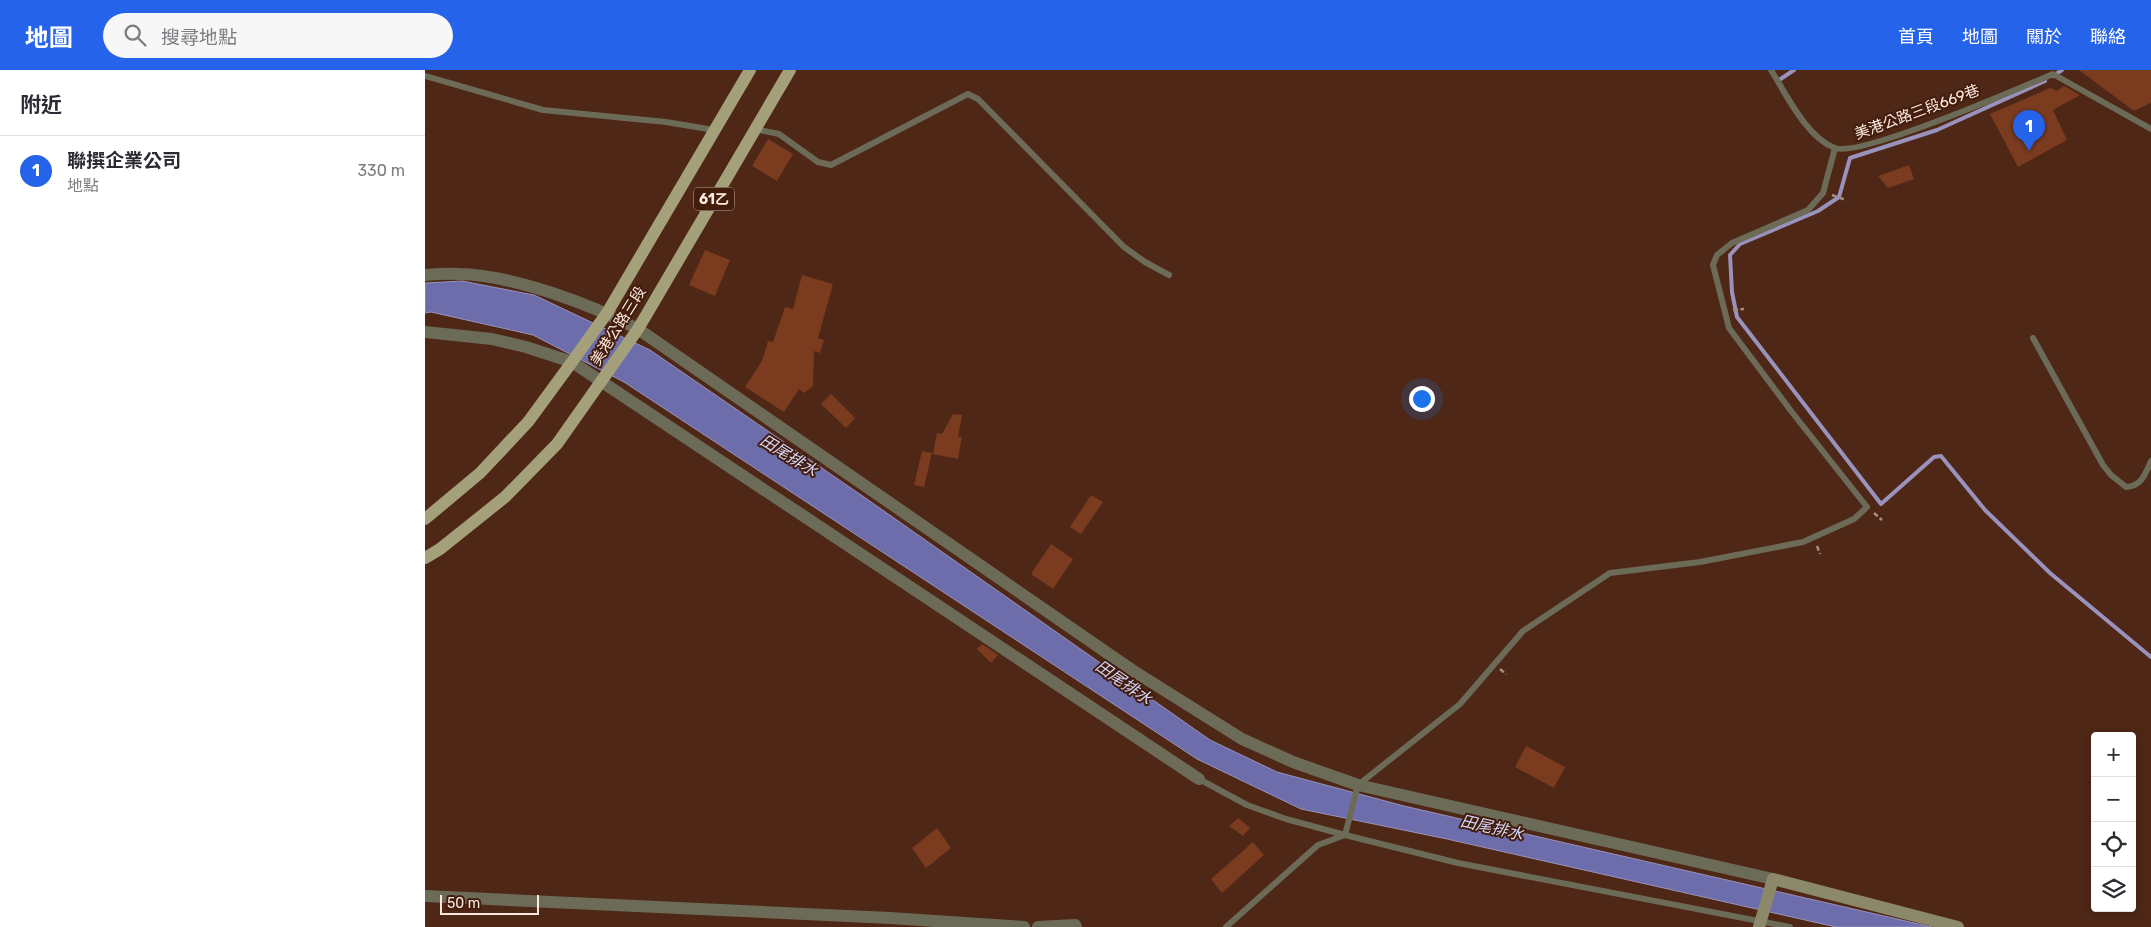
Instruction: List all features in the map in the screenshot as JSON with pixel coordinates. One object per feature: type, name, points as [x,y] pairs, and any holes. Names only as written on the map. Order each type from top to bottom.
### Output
[{"type":"main road","name":"美港公路三段","points":[[425,519],[480,473],[501,451],[528,422],[572,362],[607,313],[750,70]]},
{"type":"main road","name":"美港公路三段","points":[[425,558],[505,497],[557,444],[638,328],[790,70]]},
{"type":"street","points":[[425,274],[461,274],[502,280],[540,290],[607,313],[638,328],[1132,670],[1243,739],[1293,762],[1358,785],[1773,879],[1959,927]]},
{"type":"street","points":[[425,332],[492,339],[526,347],[572,362],[1199,779]]},
{"type":"street","points":[[1760,924],[1773,879]]},
{"type":"street","points":[[425,896],[880,917],[1024,927]]},
{"type":"street","points":[[1038,927],[1075,925],[1076,927]]},
{"type":"lane","points":[[1345,836],[1358,785],[1460,704],[1523,631],[1609,573],[1700,562],[1803,542],[1854,519],[1867,507],[1791,411],[1729,328],[1713,265],[1721,250],[1732,243],[1808,210],[1823,192],[1835,148],[1818,137],[1805,123],[1771,70]]},
{"type":"lane","name":"美港公路三段669巷","points":[[1835,148],[1849,149],[1889,138],[2053,74],[2151,128]]},
{"type":"lane","points":[[425,76],[543,110],[666,122],[714,130]]},
{"type":"lane","points":[[755,129],[779,134],[818,162],[831,165],[968,94],[978,98],[1124,247],[1145,262],[1169,274]]},
{"type":"lane","points":[[2033,338],[2103,465],[2111,475],[2126,487],[2133,486],[2141,482],[2151,461]]},
{"type":"lane","points":[[1199,779],[1247,805],[1286,819],[1345,836],[1458,863],[1760,924],[1790,927]]},
{"type":"lane","points":[[1226,927],[1318,844],[1345,836]]},
{"type":"path","points":[[1823,192],[1846,200]]},
{"type":"water","name":"田尾排水","points":[[462,281],[534,295],[650,350],[864,497],[1210,740],[1277,772],[1404,806],[1932,927],[1836,927],[1447,839],[1301,809],[1197,759],[624,382],[533,335],[431,312],[425,313],[425,283]]},
{"type":"building","points":[[2079,70],[2151,70],[2151,103],[2134,111]]},
{"type":"building","points":[[2064,86],[2080,95],[2053,110],[2067,140],[2018,167],[1990,114],[2050,88],[2057,91]]},
{"type":"building","points":[[768,139],[793,154],[777,181],[752,166]]},
{"type":"building","points":[[1909,165],[1914,179],[1888,188],[1878,176]]},
{"type":"building","points":[[705,250],[730,260],[715,296],[689,285]]},
{"type":"building","points":[[802,275],[833,284],[818,338],[824,340],[820,353],[814,351],[813,386],[804,393],[799,389],[784,412],[745,387],[762,361],[768,341],[773,342],[785,307],[793,309]]},
{"type":"building","points":[[831,394],[855,418],[846,428],[821,404]]},
{"type":"building","points":[[953,414],[962,415],[958,437],[962,437],[958,459],[933,454],[937,433],[942,434]]},
{"type":"building","points":[[922,451],[932,453],[924,487],[914,485]]},
{"type":"building","points":[[1091,495],[1103,502],[1081,534],[1070,527]]},
{"type":"building","points":[[1051,544],[1073,559],[1053,589],[1031,574]]},
{"type":"building","points":[[982,644],[998,655],[991,663],[977,649]]},
{"type":"building","points":[[1526,746],[1565,767],[1554,788],[1515,767]]},
{"type":"building","points":[[1238,818],[1250,828],[1243,836],[1229,826]]},
{"type":"building","points":[[937,828],[951,848],[926,868],[912,848]]},
{"type":"building","points":[[1253,842],[1264,855],[1222,893],[1211,879]]},
{"type":"waterway","points":[[1778,79],[1794,70]]},
{"type":"waterway","points":[[2053,76],[2062,70]]},
{"type":"waterway","points":[[2045,81],[1937,130],[1850,158],[1839,197],[1818,211],[1740,244],[1730,255],[1732,292],[1737,317],[1881,504],[1934,457],[1941,456],[1985,510],[2050,573],[2151,657]]},
{"type":"place","name":"聯撰企業公司","points":[[2029,151]]}]
